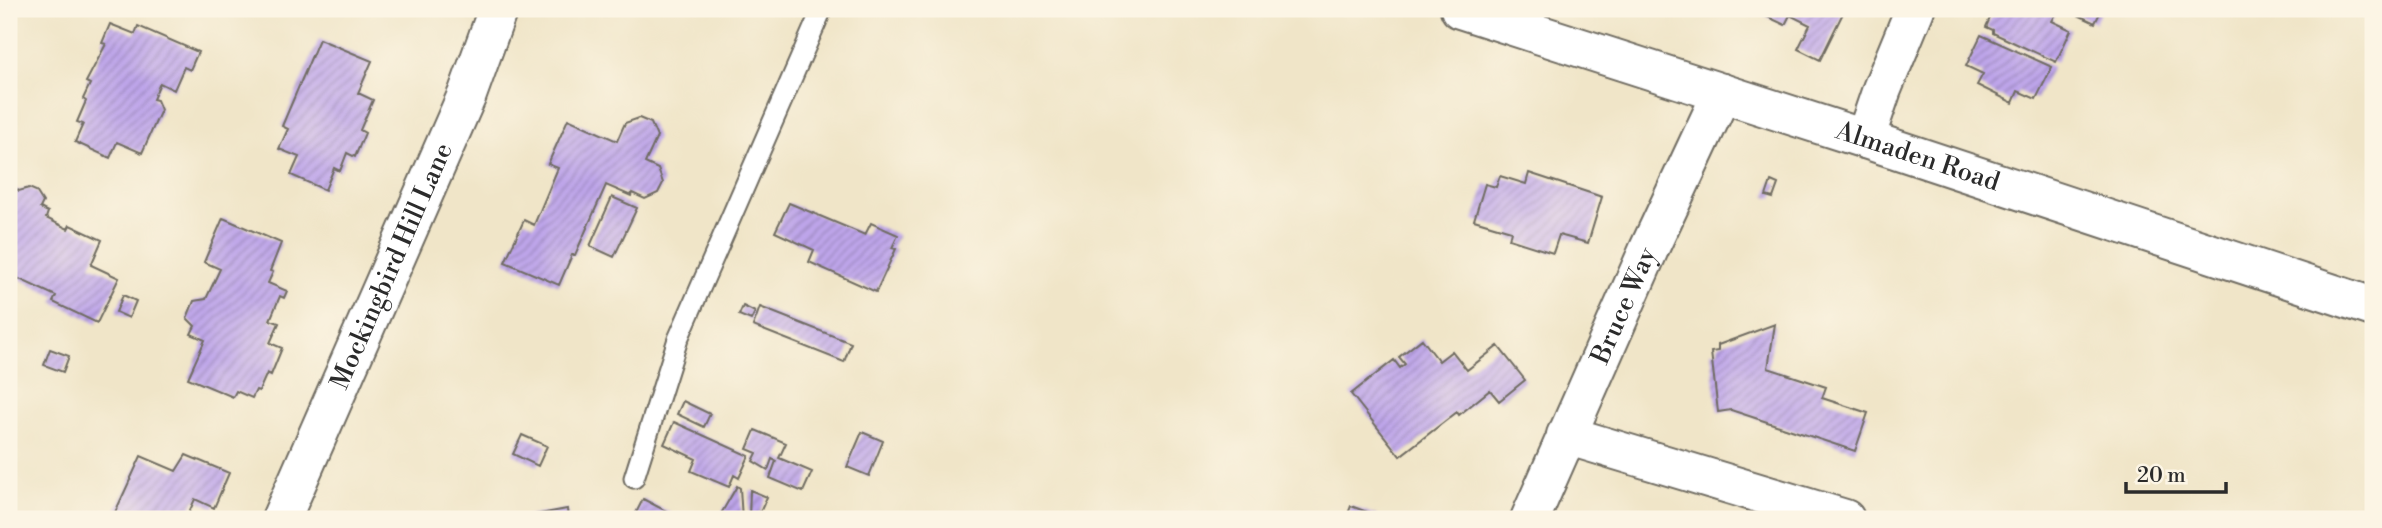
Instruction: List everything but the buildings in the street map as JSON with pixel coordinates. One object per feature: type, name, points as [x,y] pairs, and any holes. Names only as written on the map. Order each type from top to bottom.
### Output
[{"type":"street","name":"Mockingbird Hill Lane","points":[[281,519],[467,95],[498,9]]},
{"type":"street","name":"Almaden Road","points":[[1460,9],[1529,19],[1722,93],[2373,307]]},
{"type":"street","points":[[1865,139],[1915,9]]},
{"type":"street","name":"Bruce Way","points":[[1530,519],[1649,249],[1722,93]]},
{"type":"street","points":[[1566,435],[1845,519]]},
{"type":"lane","points":[[634,478],[678,340],[822,9]]}]
